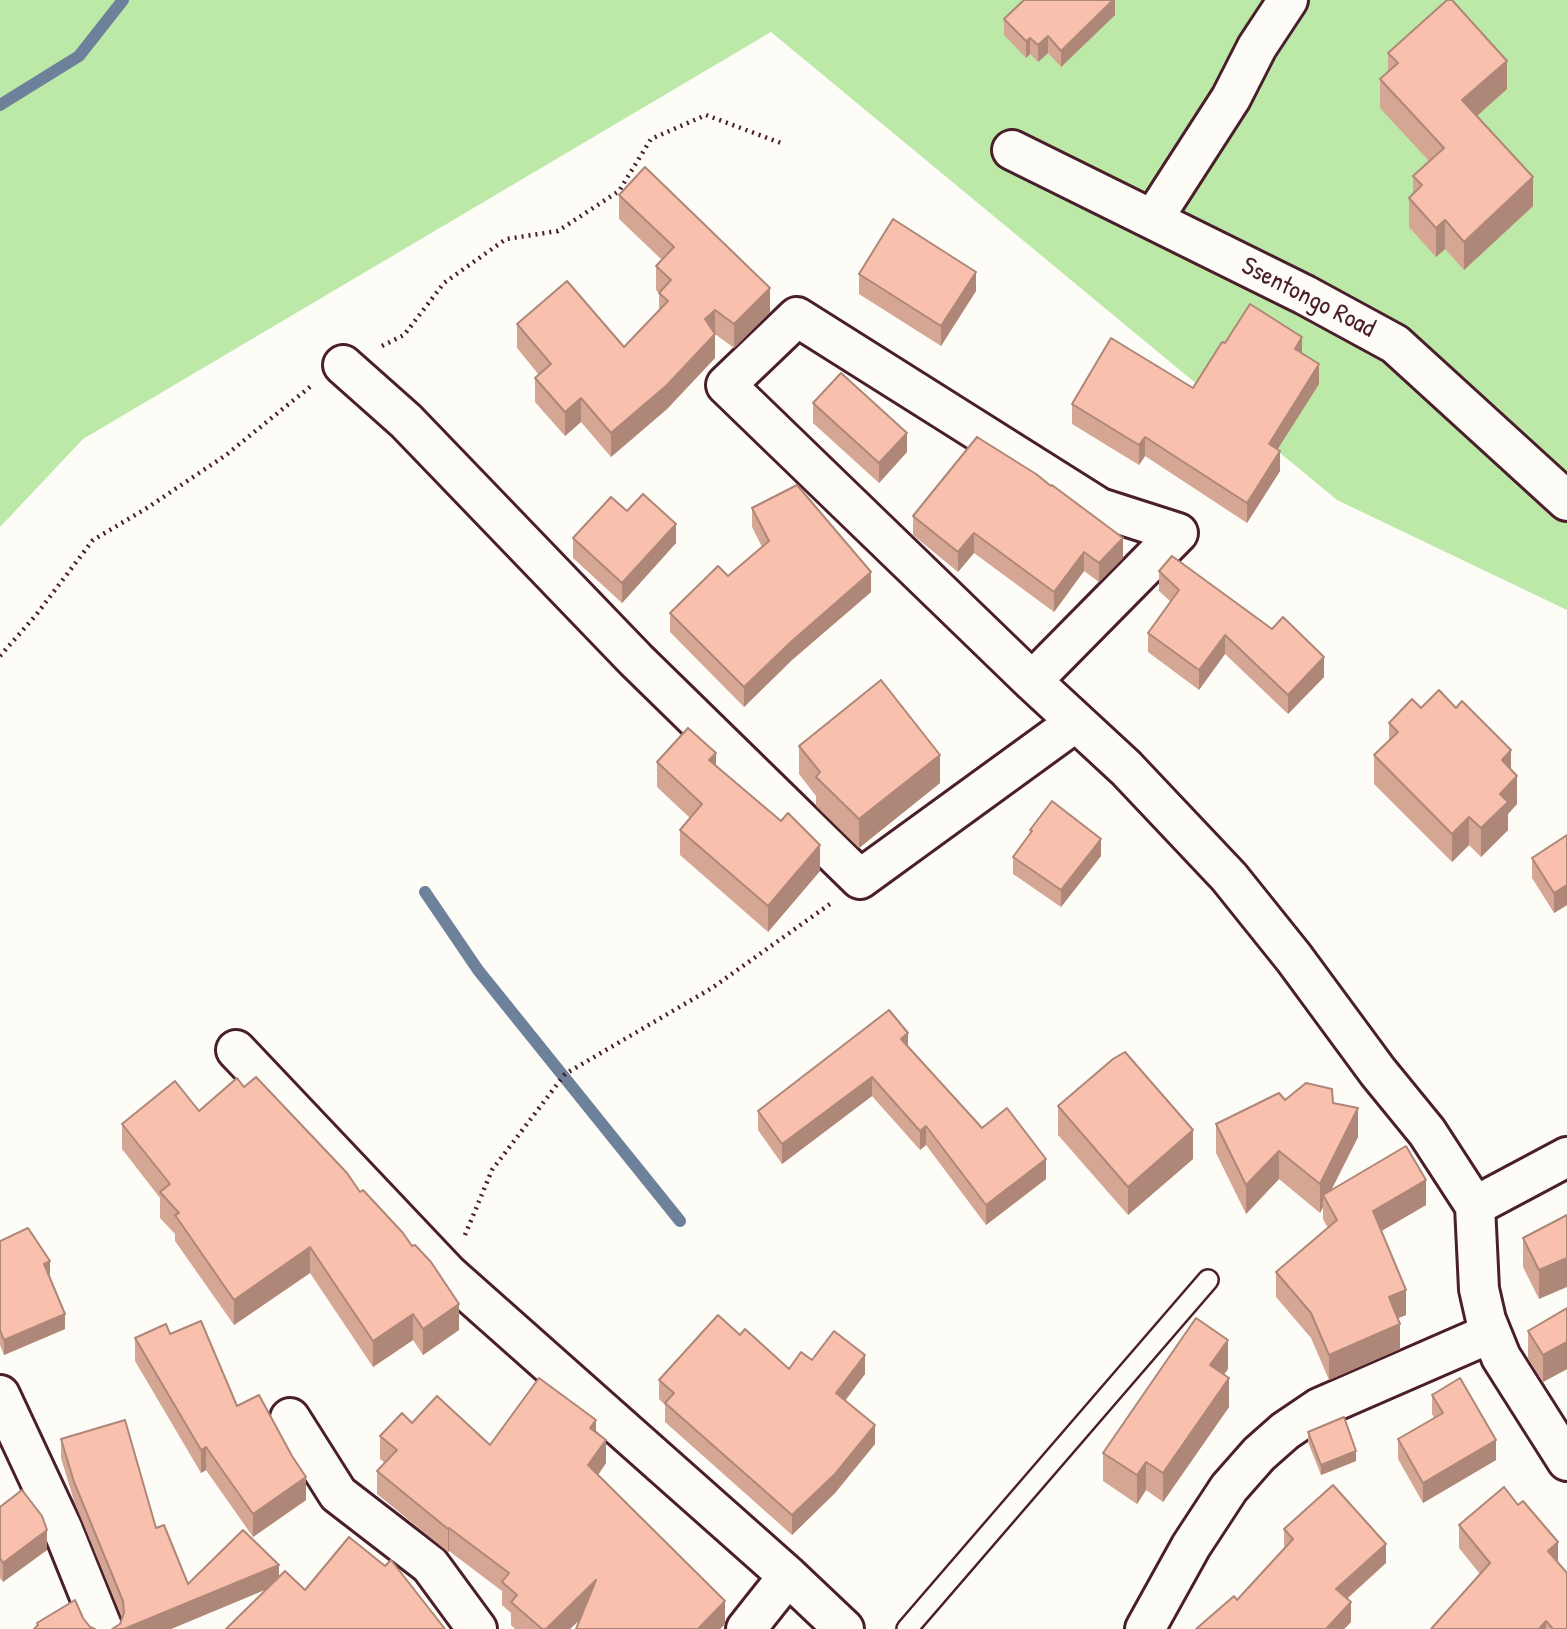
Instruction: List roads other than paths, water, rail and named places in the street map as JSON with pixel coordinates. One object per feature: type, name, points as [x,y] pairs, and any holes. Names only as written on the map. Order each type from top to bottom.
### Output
[{"type":"street","points":[[1153,219],[1231,98],[1257,47],[1287,0]]},
{"type":"street","name":"Ssentongo Road","points":[[1012,150],[1305,295],[1395,344],[1567,501]]},
{"type":"street","points":[[1032,681],[1178,533],[1100,508],[797,317],[726,385],[1032,681],[1126,768],[1229,877],[1294,958],[1378,1072],[1427,1132],[1475,1206],[1479,1289],[1491,1332],[1502,1357],[1567,1461]]},
{"type":"street","points":[[343,365],[405,421],[636,660],[860,879],[1076,722]]},
{"type":"street","points":[[236,1050],[449,1275],[844,1629]]},
{"type":"street","points":[[1475,1206],[1567,1157]]},
{"type":"street","points":[[1145,1629],[1191,1546],[1228,1488],[1259,1454],[1285,1431],[1318,1408],[1491,1332]]},
{"type":"street","points":[[0,1395],[64,1530],[103,1629]]},
{"type":"street","points":[[290,1418],[338,1494],[430,1565],[477,1629]]},
{"type":"street","points":[[746,1629],[788,1576]]},
{"type":"lane","points":[[907,1629],[1208,1280]]},
{"type":"waterway","points":[[0,105],[79,56],[123,0]]},
{"type":"waterway","points":[[425,892],[478,970],[680,1221]]}]
